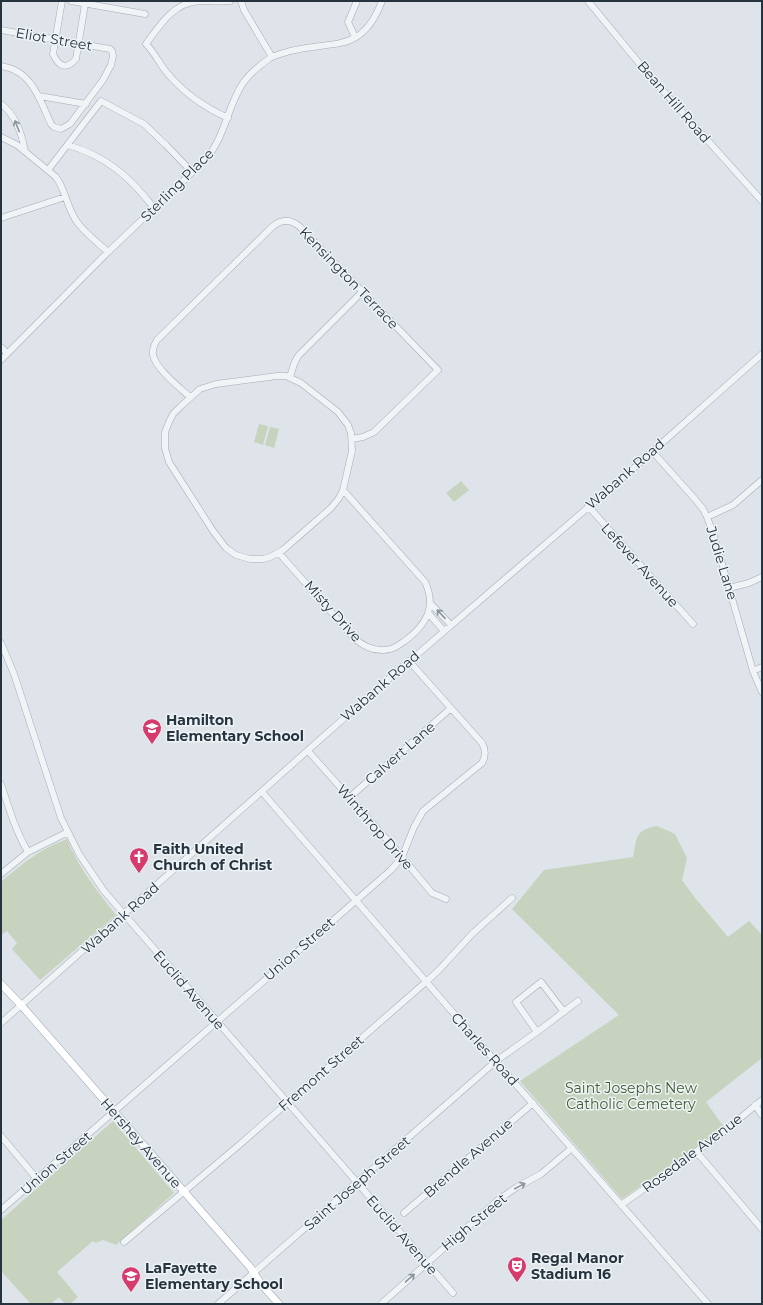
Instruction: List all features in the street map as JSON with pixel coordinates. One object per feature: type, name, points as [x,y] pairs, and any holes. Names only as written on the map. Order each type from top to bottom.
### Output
[{"type":"main road","name":"Hershey Avenue","points":[[1,984],[184,1192],[279,1304]]},
{"type":"street","points":[[62,1],[53,54],[56,62],[60,65],[66,66],[71,64],[76,59],[85,4]]},
{"type":"street","points":[[71,1],[145,14]]},
{"type":"street","points":[[113,9],[115,1]]},
{"type":"street","points":[[228,118],[202,104],[176,82],[168,74],[146,44],[164,19],[180,6],[200,1],[230,1]]},
{"type":"street","points":[[241,1],[244,10],[272,57]]},
{"type":"street","points":[[356,37],[348,22],[357,1]]},
{"type":"street","name":"Sterling Place","points":[[1,360],[108,252],[212,152],[228,118],[235,98],[244,82],[255,70],[272,57],[298,49],[338,44],[349,41],[356,37],[371,23],[382,1]]},
{"type":"street","name":"Bean Hill Road","points":[[588,1],[648,74],[762,201]]},
{"type":"street","name":"Eliot Street","points":[[1,30],[56,39],[112,51],[113,56],[108,72],[86,104]]},
{"type":"street","points":[[1,66],[17,71],[31,84],[39,96],[51,124],[54,127],[61,129],[70,124],[86,104],[39,96]]},
{"type":"street","points":[[48,170],[101,101],[144,124],[166,144],[192,172]]},
{"type":"street","points":[[1,104],[12,116],[24,143],[25,151]]},
{"type":"street","points":[[1,137],[17,145],[48,170],[60,183],[77,222],[108,252]]},
{"type":"street","points":[[68,145],[95,155],[120,171],[154,208]]},
{"type":"street","points":[[1,218],[65,197]]},
{"type":"street","name":"Kensington Terrace","points":[[190,397],[158,365],[153,356],[154,345],[276,224],[290,221],[299,226],[438,370],[374,432],[364,437],[352,439]]},
{"type":"street","points":[[290,377],[298,356],[362,292]]},
{"type":"street","points":[[1,347],[7,353]]},
{"type":"street","name":"Wabank Road","points":[[1,1023],[409,661],[762,354]]},
{"type":"street","points":[[277,376],[290,377],[301,383],[338,412],[348,425],[352,439],[352,450],[343,490],[340,498],[324,516],[279,552],[270,557],[256,560],[242,557],[226,548],[208,524],[169,462],[165,444],[165,432],[173,414],[190,397],[204,387],[277,376]]},
{"type":"street","name":"Judie Lane","points":[[652,451],[694,498],[707,517],[753,671],[762,692]]},
{"type":"street","points":[[707,517],[733,505],[762,480]]},
{"type":"street","points":[[343,490],[425,582],[430,594],[429,614],[444,631]]},
{"type":"street","name":"Lefever Avenue","points":[[588,506],[693,624]]},
{"type":"street","name":"Misty Drive","points":[[279,552],[354,638],[375,650],[385,650],[397,647],[422,626],[429,614]]},
{"type":"street","points":[[729,588],[749,583],[762,577]]},
{"type":"street","points":[[430,603],[451,625]]},
{"type":"street","name":"Euclid Avenue","points":[[1,643],[14,674],[56,804],[68,832],[89,870],[123,915],[453,1293]]},
{"type":"street","name":"Union Street","points":[[1,1210],[391,870],[402,858],[414,827],[423,811],[480,766],[484,759],[485,750],[482,743],[409,661]]},
{"type":"street","points":[[753,671],[762,667]]},
{"type":"street","name":"Calvert Lane","points":[[350,797],[451,708]]},
{"type":"street","name":"Winthrop Drive","points":[[308,751],[350,797],[432,893],[446,899]]},
{"type":"street","points":[[1,784],[11,816],[21,840],[28,852]]},
{"type":"street","name":"Charles Road","points":[[262,792],[621,1206],[708,1304]]},
{"type":"street","points":[[1,874],[28,852],[68,832]]},
{"type":"street","name":"Fremont Street","points":[[124,1242],[184,1192],[427,981],[472,934],[512,898]]},
{"type":"street","points":[[537,1032],[516,1002],[541,982],[564,1012]]},
{"type":"street","name":"Saint Joseph Street","points":[[218,1304],[496,1061],[578,1001]]},
{"type":"street","name":"Rosedale Avenue","points":[[621,1206],[720,1135],[762,1100]]},
{"type":"street","name":"Brendle Avenue","points":[[404,1213],[533,1103]]},
{"type":"street","points":[[755,1105],[762,1115]]},
{"type":"street","points":[[1,1136],[37,1179]]},
{"type":"street","name":"High Street","points":[[381,1304],[498,1200],[517,1187],[541,1174],[572,1148]]},
{"type":"street","points":[[695,1153],[762,1229]]},
{"type":"green space","points":[[259,424],[268,426],[263,445],[254,442]]},
{"type":"green space","points":[[270,427],[279,429],[274,448],[265,445]]},
{"type":"green space","points":[[461,481],[469,490],[454,502],[446,493]]},
{"type":"green space","name":"Saint Josephs New Catholic Cemetery","points":[[657,826],[675,834],[687,858],[682,880],[728,937],[749,921],[762,935],[762,1058],[706,1102],[724,1127],[622,1199],[520,1081],[619,1015],[512,909],[544,870],[633,857],[635,844],[641,832]]},
{"type":"green space","points":[[67,839],[82,869],[116,915],[40,980],[12,949],[17,943],[7,931],[1,935],[1,882],[40,852]]},
{"type":"green space","points":[[113,1121],[174,1193],[116,1245],[103,1240],[96,1243],[93,1241],[57,1272],[78,1297],[70,1304],[65,1304],[59,1297],[51,1304],[31,1304],[1,1271],[1,1220]]},
{"type":"place","name":"Hamilton Elementary School","points":[[152,745]]},
{"type":"place","name":"Faith United Church of Christ","points":[[139,874]]},
{"type":"place","name":"Regal Manor Stadium 16","points":[[517,1283]]},
{"type":"place","name":"LaFayette Elementary School","points":[[131,1293]]}]
